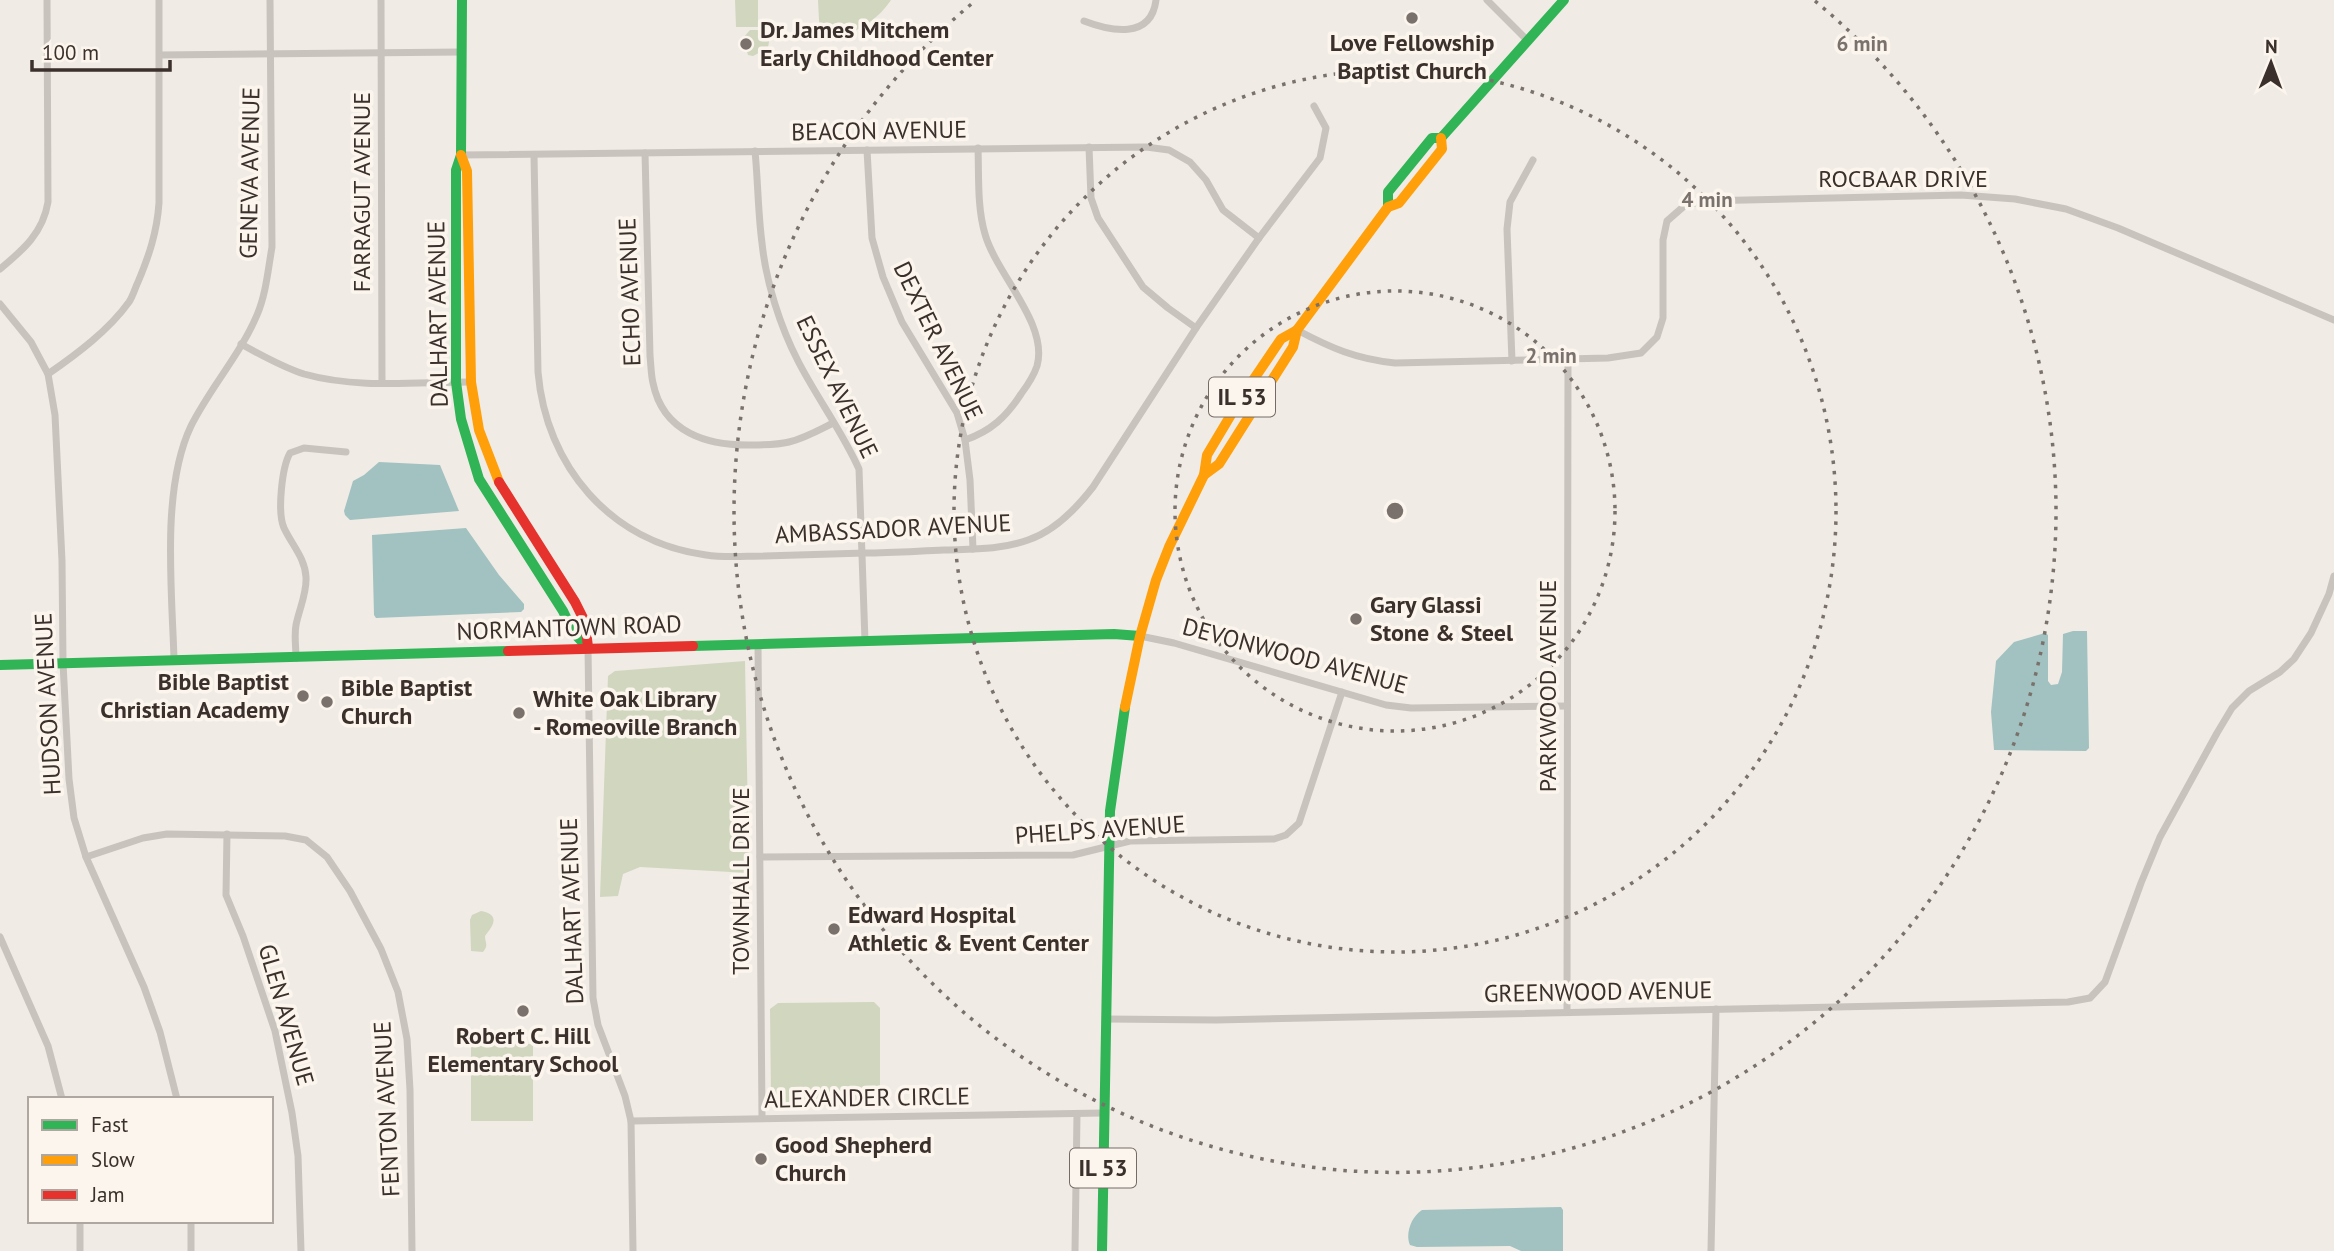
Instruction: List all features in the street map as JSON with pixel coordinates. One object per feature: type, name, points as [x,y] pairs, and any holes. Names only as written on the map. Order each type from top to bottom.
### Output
[{"type":"main road","name":"DALHART AVENUE","points":[[461,0],[461,155],[456,170],[456,382],[461,419],[479,479],[563,611],[573,632],[588,648]]},
{"type":"main road","name":"IL 53","points":[[1388,206],[1399,203],[1442,149],[1441,138],[1564,0]]},
{"type":"main road","name":"IL 53","points":[[1205,475],[1219,464],[1293,347],[1297,330],[1388,206],[1388,192],[1432,138],[1441,138]]},
{"type":"main road","name":"DALHART AVENUE","points":[[461,155],[467,171],[471,382],[479,430],[486,455],[500,484],[575,602],[585,622],[588,648]]},
{"type":"main road","name":"IL 53","points":[[1102,1251],[1110,811],[1116,759],[1140,636],[1146,610],[1165,558],[1205,475],[1207,455],[1281,339],[1297,330]]},
{"type":"main road","name":"NORMANTOWN ROAD","points":[[0,665],[1114,634],[1140,636]]},
{"type":"street","points":[[0,269],[36,235],[47,212],[47,0]]},
{"type":"street","points":[[48,374],[95,337],[130,301],[148,258],[156,230],[159,204],[159,0]]},
{"type":"street","name":"GENEVA AVENUE","points":[[174,659],[173,492],[180,458],[191,426],[257,315],[272,247],[270,0]]},
{"type":"street","name":"FARRAGUT AVENUE","points":[[381,0],[382,383]]},
{"type":"street","points":[[1084,21],[1108,30],[1128,30],[1145,23],[1156,0]]},
{"type":"street","points":[[1487,0],[1527,40]]},
{"type":"street","points":[[160,55],[461,52]]},
{"type":"street","name":"AMBASSADOR AVENUE","points":[[534,155],[539,384],[544,412],[555,443],[582,487],[607,512],[637,533],[671,547],[691,553],[723,557],[996,548],[1029,540],[1054,526],[1079,505],[1196,328],[1259,238],[1320,158],[1326,128],[1314,106]]},
{"type":"street","points":[[1089,147],[1091,198],[1098,218],[1143,287],[1168,309],[1196,328]]},
{"type":"street","name":"BEACON AVENUE","points":[[461,155],[1146,147],[1169,150],[1190,162],[1206,180],[1223,210],[1259,238]]},
{"type":"street","points":[[965,440],[990,429],[1006,416],[1037,368],[1038,356],[1034,328],[998,264],[985,234],[980,203],[978,148]]},
{"type":"street","name":"DEXTER AVENUE","points":[[867,150],[872,239],[883,277],[902,322],[957,413],[965,440],[970,480],[972,549]]},
{"type":"street","name":"ESSEX AVENUE","points":[[755,152],[762,244],[771,288],[797,360],[852,452],[859,469],[864,641]]},
{"type":"street","name":"ECHO AVENUE","points":[[645,153],[650,356],[653,385],[663,409],[679,427],[691,435],[722,445],[786,443],[804,438],[834,423]]},
{"type":"street","points":[[1512,360],[1508,216],[1510,202],[1533,160]]},
{"type":"street","name":"ROCBAAR DRIVE","points":[[1569,360],[1631,356],[1641,353],[1657,337],[1663,318],[1663,240],[1667,221],[1683,206],[1701,201],[1953,195],[2015,200],[2066,209],[2118,228],[2334,320]]},
{"type":"street","name":"HUDSON AVENUE","points":[[0,304],[31,342],[48,374],[55,415],[59,460],[63,663],[69,779],[74,818],[86,857],[144,987],[160,1032],[176,1097]]},
{"type":"street","points":[[1297,330],[1335,350],[1366,360],[1395,363],[1569,360]]},
{"type":"street","points":[[241,344],[276,363],[328,380],[382,383],[471,382]]},
{"type":"street","name":"PARKWOOD AVENUE","points":[[1567,1012],[1569,360]]},
{"type":"street","points":[[296,658],[295,626],[306,587],[306,576],[304,564],[283,526],[286,463],[290,453],[304,448],[346,452]]},
{"type":"street","name":"GREENWOOD AVENUE","points":[[1106,1019],[1216,1020],[2067,1002],[2090,998],[2105,982],[2160,837],[2217,733],[2232,708],[2249,691],[2280,672],[2294,659],[2311,633],[2334,576]]},
{"type":"street","name":"DEVONWOOD AVENUE","points":[[1140,636],[1174,643],[1386,705],[1411,708],[1567,706]]},
{"type":"street","name":"TOWNHALL DRIVE","points":[[758,644],[762,1118]]},
{"type":"street","name":"DALHART AVENUE","points":[[588,648],[593,998],[598,1025],[625,1096],[631,1121],[633,1251]]},
{"type":"street","name":"PHELPS AVENUE","points":[[760,857],[1073,855],[1130,841],[1274,839],[1293,830],[1300,823],[1342,692]]},
{"type":"street","name":"FENTON AVENUE","points":[[86,857],[143,838],[167,834],[285,836],[306,840],[327,856],[351,891],[381,949],[398,992],[407,1040],[410,1090],[412,1251]]},
{"type":"street","name":"GLEN AVENUE","points":[[227,834],[226,895],[275,1031],[292,1113],[298,1156],[301,1251]]},
{"type":"street","points":[[0,937],[48,1046],[61,1097]]},
{"type":"street","points":[[1711,1251],[1716,1009]]},
{"type":"street","name":"ALEXANDER CIRCLE","points":[[631,1121],[1103,1113]]},
{"type":"street","points":[[1075,1251],[1077,1114]]},
{"type":"street","points":[[79,1251],[80,1223]]},
{"type":"street","points":[[191,1223],[191,1251]]},
{"type":"green space","points":[[735,0],[758,0],[758,27],[736,27]]},
{"type":"green space","points":[[818,0],[891,0],[877,16],[860,28],[841,36],[820,39]]},
{"type":"green space","points":[[750,30],[763,30],[770,35],[768,48],[753,56],[748,55],[743,38]]},
{"type":"green space","points":[[745,661],[749,873],[640,867],[623,874],[618,896],[600,897],[608,676],[615,671]]},
{"type":"green space","points":[[481,911],[491,915],[494,922],[485,936],[486,946],[483,952],[471,951],[470,920],[472,915]]},
{"type":"green space","points":[[874,1002],[880,1008],[880,1099],[875,1105],[779,1106],[771,1100],[770,1009],[778,1003]]},
{"type":"green space","points":[[471,1044],[533,1044],[533,1121],[471,1121]]},
{"type":"water","points":[[379,462],[440,465],[459,511],[350,520],[344,511],[353,481]]},
{"type":"water","points":[[466,528],[499,575],[524,604],[521,612],[376,618],[372,535]]},
{"type":"water","points":[[2087,631],[2089,748],[2086,751],[1994,750],[1991,712],[1996,661],[2014,642],[2045,633],[2048,635],[2048,681],[2051,685],[2058,684],[2062,672],[2063,634]]},
{"type":"water","points":[[1561,1207],[1563,1251],[1521,1251],[1510,1246],[1417,1247],[1410,1245],[1409,1241],[1412,1221],[1422,1210]]},
{"type":"traffic: fast","points":[[462,0],[461,155],[456,170],[456,382],[461,419],[479,479],[563,611],[573,632],[588,648]]},
{"type":"traffic: fast","points":[[1388,207],[1388,192],[1432,138],[1441,138],[1564,0]]},
{"type":"traffic: fast","points":[[693,646],[1114,634],[1140,636]]},
{"type":"traffic: fast","points":[[0,665],[508,651]]},
{"type":"traffic: fast","points":[[1102,1251],[1110,811],[1125,707]]},
{"type":"traffic: slow","points":[[1204,475],[1219,464],[1293,347],[1297,330],[1388,207],[1399,203],[1442,149],[1441,138]]},
{"type":"traffic: slow","points":[[461,155],[467,171],[471,382],[479,430],[499,482]]},
{"type":"traffic: slow","points":[[1125,707],[1140,636],[1156,580],[1204,475],[1207,455],[1281,339],[1297,330]]},
{"type":"traffic: jam","points":[[499,482],[575,602],[585,622],[588,647]]},
{"type":"traffic: jam","points":[[508,651],[693,646]]},
{"type":"place","name":"Love Fellowship Baptist Church","points":[[1412,18]]},
{"type":"place","name":"Dr. James Mitchem Early Childhood Center","points":[[746,44]]},
{"type":"place","name":"Gary Glassi Stone & Steel","points":[[1356,619]]},
{"type":"place","name":"Bible Baptist Christian Academy","points":[[303,696]]},
{"type":"place","name":"Bible Baptist Church","points":[[327,702]]},
{"type":"place","name":"White Oak Library - Romeoville Branch","points":[[519,713]]},
{"type":"place","name":"Edward Hospital Athletic & Event Center","points":[[834,929]]},
{"type":"place","name":"Robert C. Hill Elementary School","points":[[523,1011]]},
{"type":"place","name":"Good Shepherd Church","points":[[761,1159]]}]
